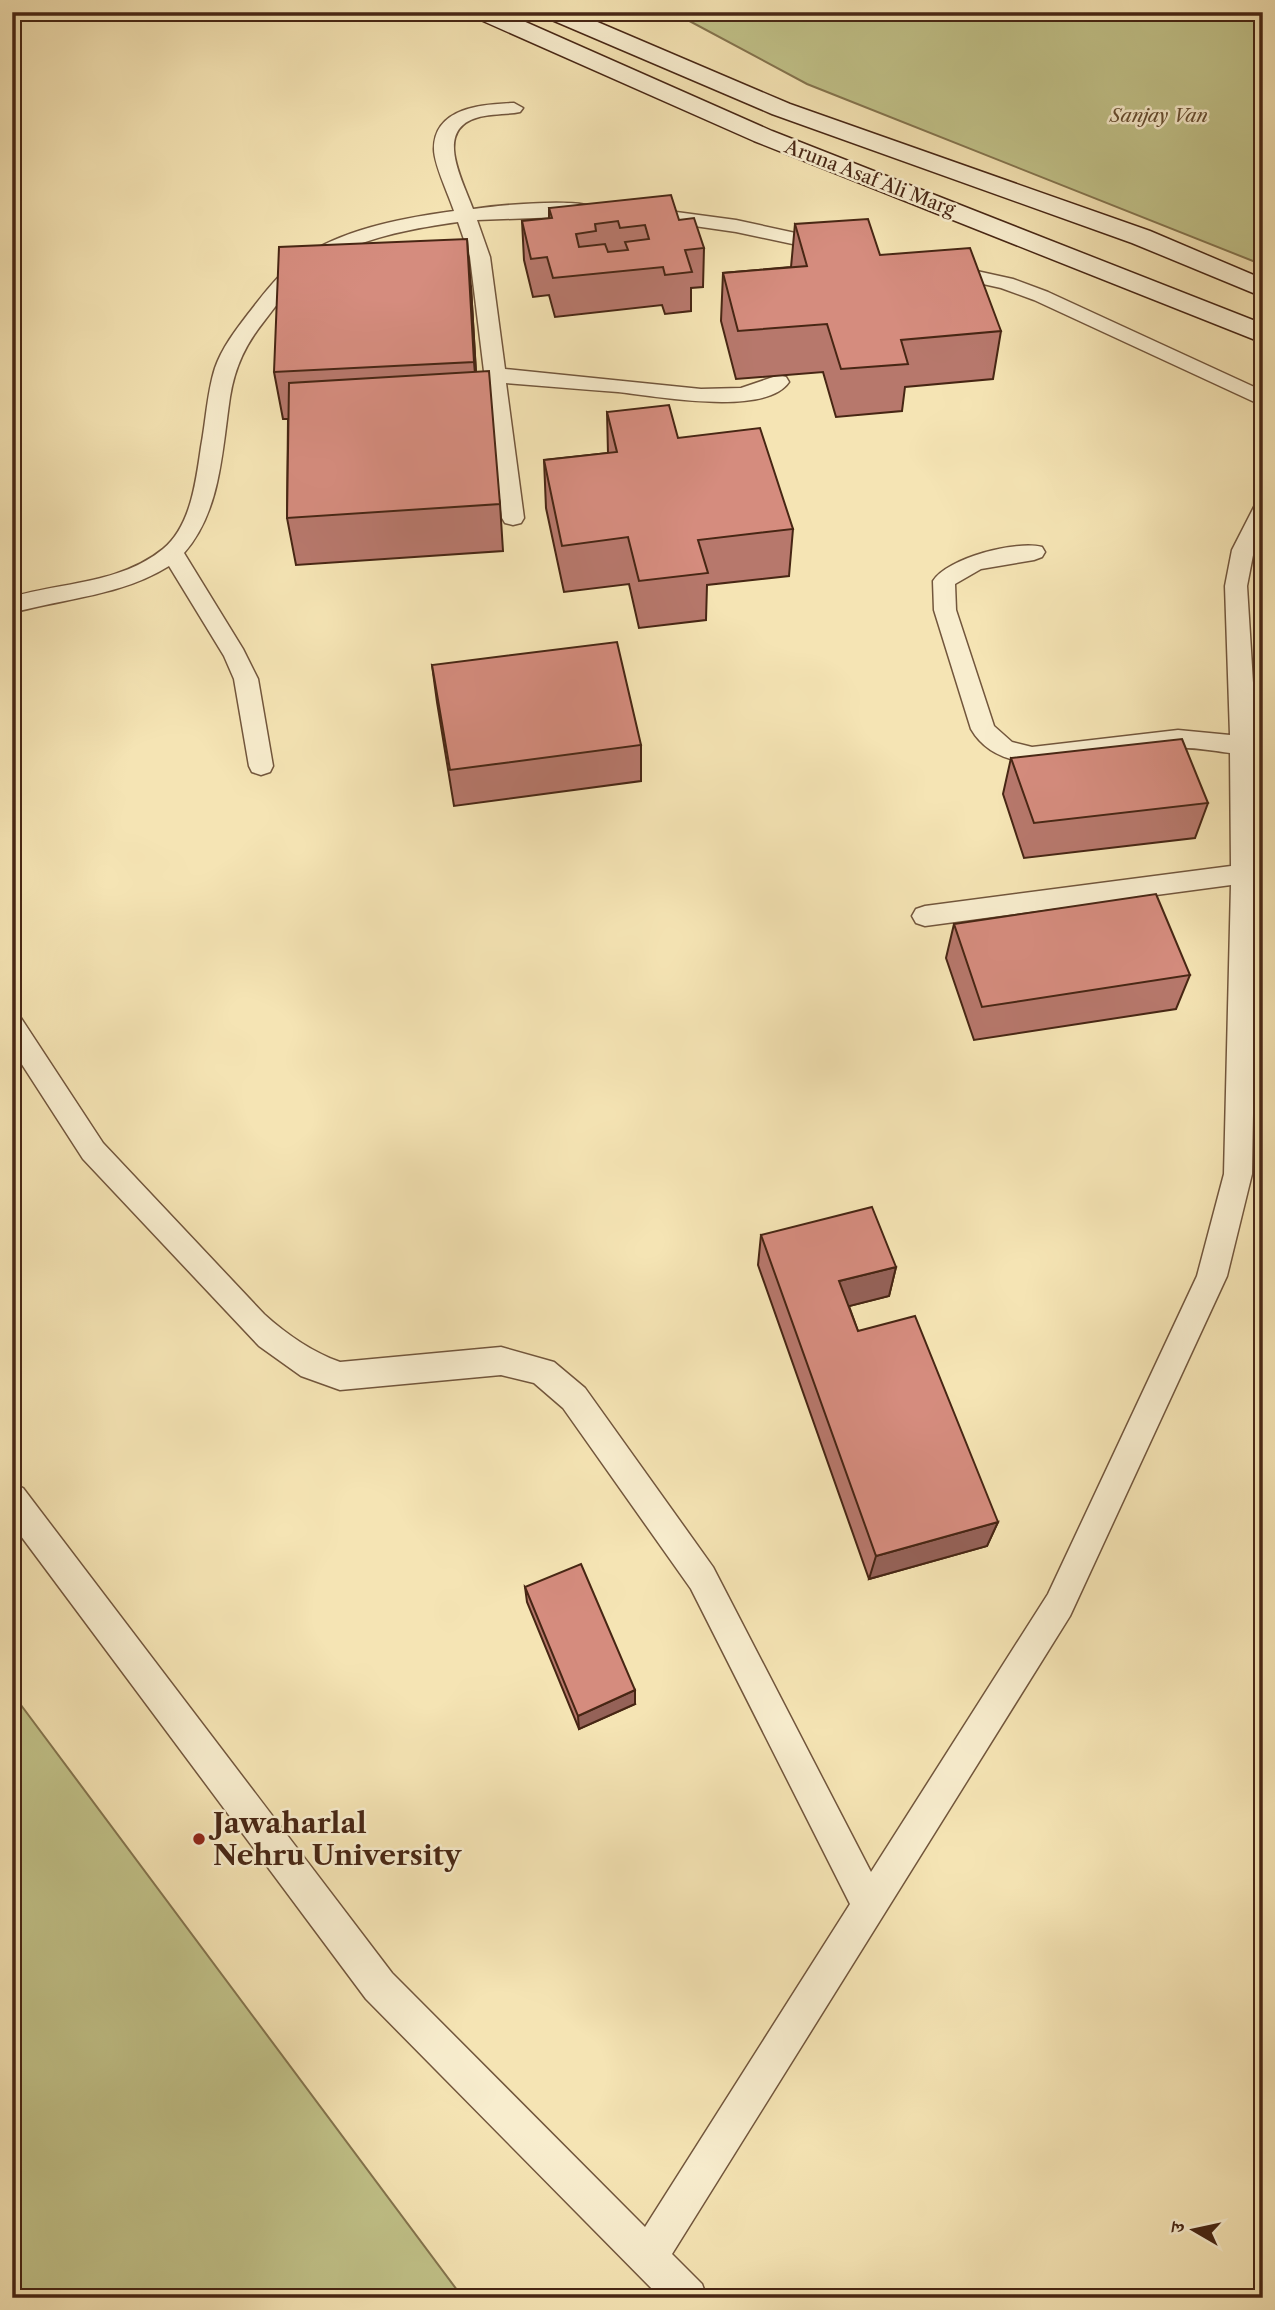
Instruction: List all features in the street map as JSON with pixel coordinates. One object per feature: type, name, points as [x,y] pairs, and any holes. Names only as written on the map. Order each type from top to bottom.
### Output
[{"type":"main road","name":"Aruna Asaf Ali Marg","points":[[482,12],[763,136],[1263,334]]},
{"type":"main road","name":"Aruna Asaf Ali Marg","points":[[553,12],[781,109],[1141,237],[1263,289]]},
{"type":"lane","points":[[513,518],[480,257],[443,151],[444,136],[449,126],[465,114],[514,108]]},
{"type":"lane","points":[[12,605],[95,588],[142,570],[172,552],[190,530],[204,489],[225,370],[246,331],[284,281],[310,261],[353,240],[374,233],[467,216],[558,209],[679,216],[844,248]]},
{"type":"lane","points":[[925,265],[1006,282],[1263,399]]},
{"type":"lane","points":[[495,375],[691,395],[739,396],[764,390],[779,382]]},
{"type":"lane","points":[[648,2257],[1059,1605],[1212,1276],[1238,1174],[1244,874],[1236,586],[1243,550],[1263,510]]},
{"type":"lane","points":[[172,552],[235,655],[246,679],[261,766]]},
{"type":"lane","points":[[1034,552],[971,564],[953,571],[944,581],[945,610],[983,729],[991,740],[1018,755],[1032,756],[1178,739],[1241,745]]},
{"type":"lane","points":[[925,916],[1244,874]]},
{"type":"lane","points":[[12,1026],[93,1151],[254,1323],[269,1337],[312,1366],[340,1376],[501,1361],[543,1372],[574,1398],[702,1578],[870,1906]]},
{"type":"lane","points":[[12,1498],[379,1986],[688,2298]]},
{"type":"green space","name":"Sanjay Van","points":[[685,12],[1263,12],[1263,265],[807,84],[680,16]]},
{"type":"green space","points":[[12,1693],[463,2298],[12,2298]]},
{"type":"building","points":[[671,195],[679,220],[694,218],[704,248],[685,250],[692,272],[665,275],[663,267],[553,278],[547,257],[531,259],[522,221],[552,218],[549,208]],"holes":[[[618,221],[620,228],[645,225],[649,239],[625,242],[628,250],[608,252],[605,244],[579,247],[576,234],[596,231],[595,224]]]},
{"type":"building","points":[[868,219],[880,255],[970,248],[1001,331],[901,340],[908,364],[841,369],[827,324],[738,331],[723,273],[807,266],[795,224]]},
{"type":"building","points":[[467,239],[474,362],[274,372],[279,247]]},
{"type":"building","points":[[489,371],[500,504],[287,518],[289,383]]},
{"type":"building","points":[[669,405],[678,438],[760,428],[793,529],[698,540],[708,573],[639,581],[628,537],[562,546],[544,460],[617,452],[607,412]]},
{"type":"building","points":[[617,642],[641,745],[450,770],[432,665]]},
{"type":"building","points":[[1182,739],[1208,803],[1034,823],[1011,758]]},
{"type":"building","points":[[1156,894],[1190,975],[982,1007],[954,924]]},
{"type":"building","points":[[872,1207],[896,1267],[839,1281],[858,1331],[915,1316],[998,1522],[876,1556],[761,1235]]},
{"type":"building","points":[[581,1564],[635,1690],[578,1716],[525,1587]]},
{"type":"waterway","points":[[906,18],[912,12]]},
{"type":"place","name":"Jawaharlal Nehru University","points":[[199,1839]]}]
